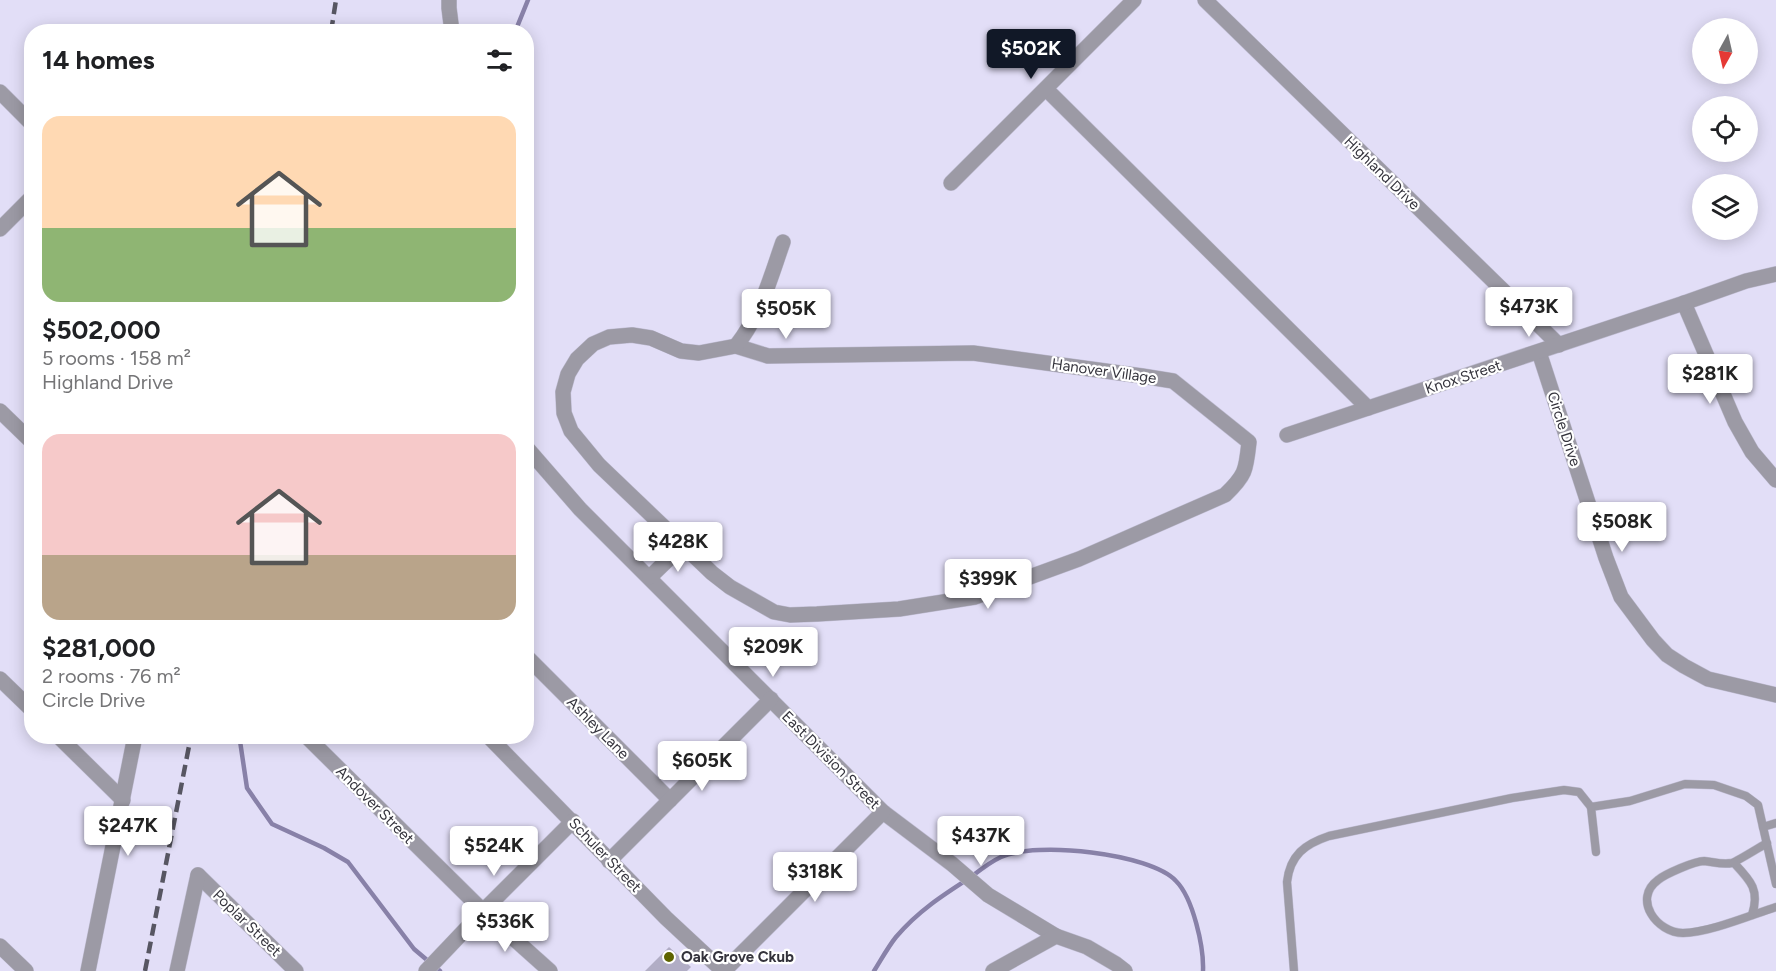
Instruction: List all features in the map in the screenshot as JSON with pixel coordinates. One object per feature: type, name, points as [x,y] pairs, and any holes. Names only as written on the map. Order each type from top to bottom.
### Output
[{"type":"street","points":[[449,0],[451,24]]},
{"type":"street","points":[[951,183],[1134,0]]},
{"type":"street","name":"Highland Drive","points":[[1205,0],[1559,345]]},
{"type":"street","points":[[1046,89],[1368,408]]},
{"type":"street","points":[[0,92],[24,116]]},
{"type":"street","points":[[0,229],[24,205]]},
{"type":"street","points":[[736,346],[758,312],[783,242]]},
{"type":"street","name":"Knox Street","points":[[1287,435],[1746,281],[1776,274]]},
{"type":"street","points":[[1684,303],[1736,422],[1752,452],[1776,480]]},
{"type":"street","name":"Hanover Village","points":[[632,335],[651,338],[681,351],[699,353],[736,346],[768,356],[973,353],[1173,381],[1249,442],[1247,468],[1237,484],[1224,495],[1079,560],[975,597],[899,609],[790,615],[774,612],[730,587],[712,573],[598,465],[571,431],[564,414],[563,392],[568,374],[577,359],[593,344],[609,337],[632,335]]},
{"type":"street","name":"Circle Drive","points":[[1539,352],[1606,558],[1621,597],[1653,640],[1667,655],[1684,666],[1708,679],[1776,695]]},
{"type":"street","points":[[0,411],[24,434]]},
{"type":"street","name":"East Division Street","points":[[534,456],[580,509],[883,812],[952,864],[988,895],[1056,936],[1087,947],[1125,971]]},
{"type":"street","points":[[650,577],[683,545]]},
{"type":"street","name":"Ashley Lane","points":[[534,664],[670,800]]},
{"type":"street","points":[[0,679],[24,702]]},
{"type":"street","points":[[609,861],[771,699]]},
{"type":"street","points":[[66,744],[123,800]]},
{"type":"street","points":[[88,971],[134,744]]},
{"type":"street","name":"Andover Street","points":[[314,744],[483,911],[550,971]]},
{"type":"street","name":"Schuler Street","points":[[496,744],[573,821],[609,861],[723,971]]},
{"type":"street","points":[[723,971],[883,812]]},
{"type":"street","points":[[426,971],[573,821]]},
{"type":"street","name":"Poplar Street","points":[[177,971],[198,875],[296,971]]},
{"type":"street","points":[[993,971],[1056,936]]},
{"type":"street","points":[[0,946],[26,971]]},
{"type":"lane","points":[[1591,807],[1630,801],[1685,784],[1714,785],[1746,796],[1758,805],[1776,884]]},
{"type":"lane","points":[[1294,971],[1288,870],[1295,857],[1311,843],[1329,836],[1512,798],[1564,790],[1579,792],[1591,807],[1596,852]]},
{"type":"lane","points":[[1763,827],[1776,823]]},
{"type":"lane","points":[[1767,843],[1734,863],[1702,861],[1659,879],[1648,893],[1648,906],[1651,916],[1658,923],[1666,929],[1683,933],[1705,930],[1776,907]]},
{"type":"lane","points":[[1734,863],[1750,880],[1756,896],[1752,915]]},
{"type":"building","name":"Oak Grove Ckub","points":[[669,947],[691,967],[687,971],[645,971]]},
{"type":"waterway","points":[[518,24],[528,0]]},
{"type":"waterway","points":[[240,744],[247,788],[272,824],[348,862],[414,949],[440,971]]},
{"type":"waterway","points":[[874,971],[896,937],[931,904],[997,859],[1017,852],[1039,850],[1092,852],[1118,857],[1162,871],[1176,881],[1188,899],[1196,923],[1202,949],[1203,971]]},
{"type":"railway","points":[[332,24],[336,0]]},
{"type":"railway","points":[[145,971],[189,744]]},
{"type":"place","name":"Oak Grove Ckub","points":[[669,957]]}]
